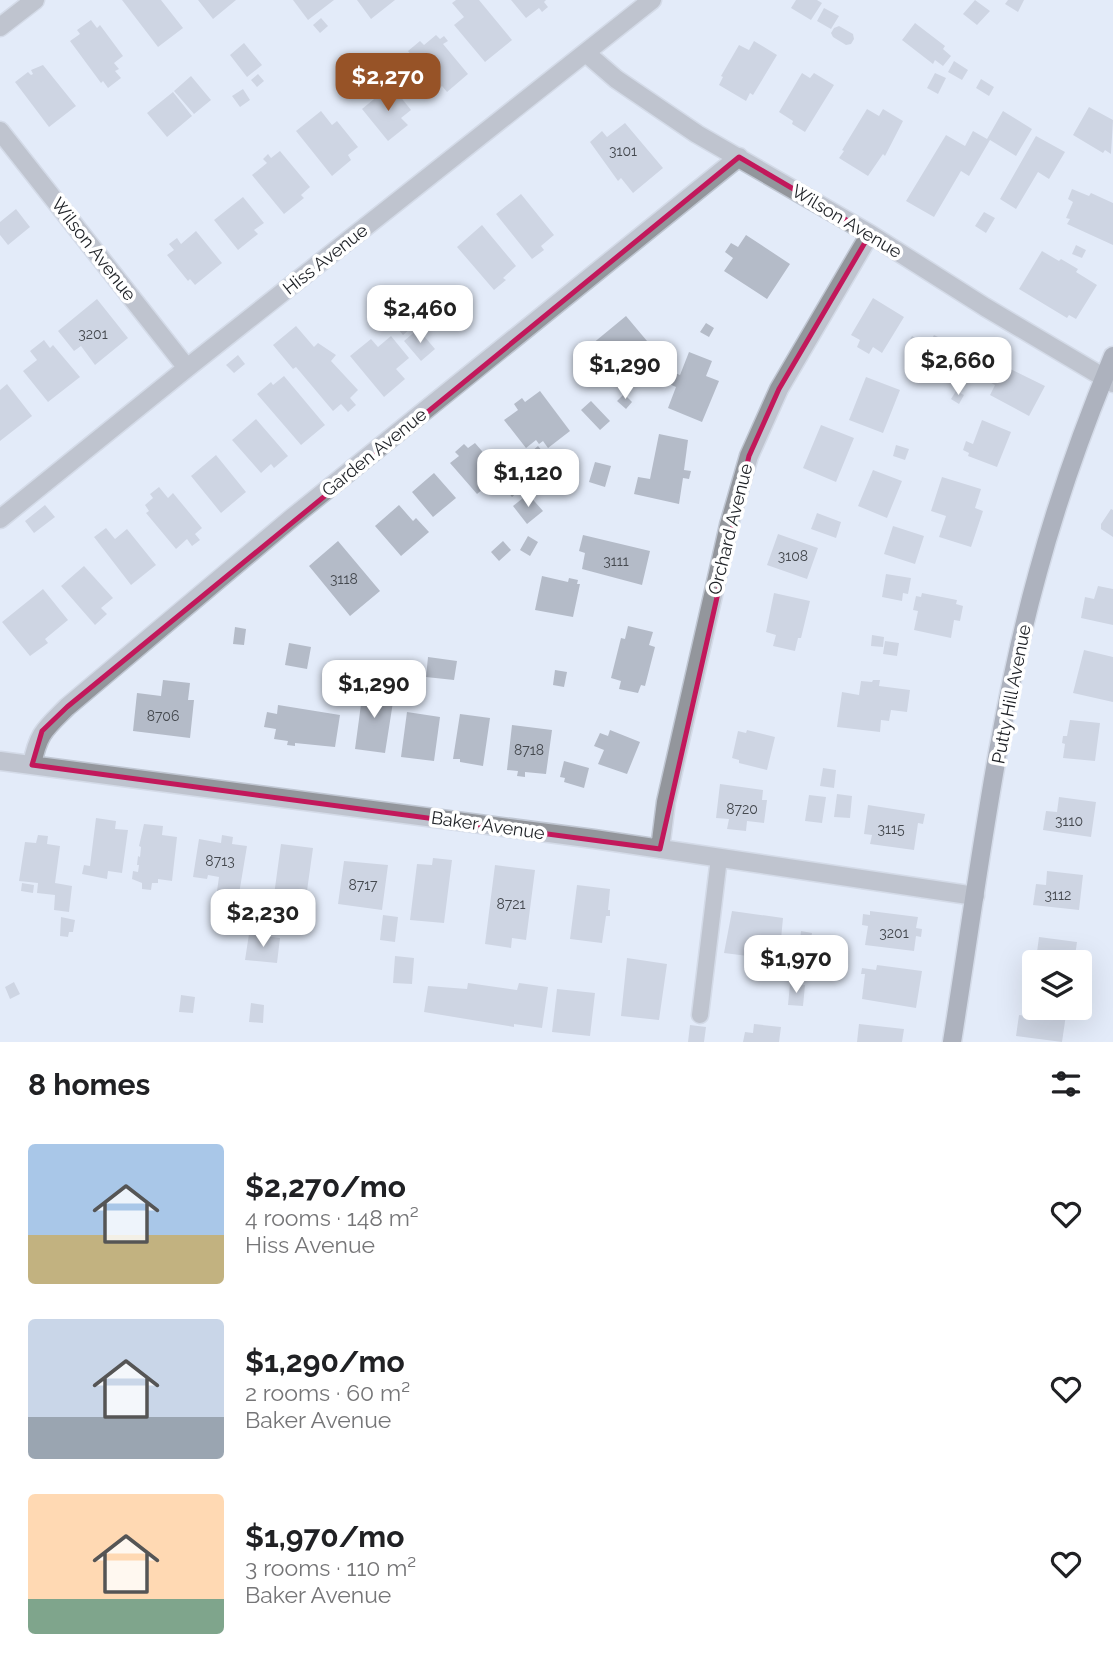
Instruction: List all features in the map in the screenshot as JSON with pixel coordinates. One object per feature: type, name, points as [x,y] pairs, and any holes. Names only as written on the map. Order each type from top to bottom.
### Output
[{"type":"main road","name":"Putty Hill Avenue","points":[[952,1042],[1009,700],[1034,586],[1054,517],[1109,380],[1113,356]]},
{"type":"street","points":[[0,27],[35,0]]},
{"type":"street","name":"Hiss Avenue","points":[[0,519],[652,0]]},
{"type":"street","name":"Wilson Avenue","points":[[586,53],[616,79],[697,134],[870,234],[996,314],[1109,380]]},
{"type":"street","name":"Wilson Avenue","points":[[0,131],[187,368]]},
{"type":"street","name":"Garden Avenue","points":[[32,765],[42,731],[67,706],[293,517],[739,157]]},
{"type":"street","name":"Orchard Avenue","points":[[660,849],[666,802],[729,526],[749,456],[779,390],[870,234]]},
{"type":"street","name":"Baker Avenue","points":[[0,761],[660,849],[975,897]]},
{"type":"lane","points":[[700,1015],[719,858]]},
{"type":"highlighted area","points":[[739,157],[870,234],[779,389],[749,456],[660,849],[32,765],[42,731],[67,707]]},
{"type":"building","points":[[122,0],[161,0],[183,28],[158,47]]},
{"type":"building","points":[[198,0],[236,0],[213,19]]},
{"type":"building","points":[[293,0],[334,0],[308,20]]},
{"type":"building","points":[[357,0],[395,0],[371,19]]},
{"type":"building","points":[[456,0],[479,0],[512,40],[485,62],[454,25],[464,17],[452,3]]},
{"type":"building","points":[[511,0],[546,0],[544,2],[548,7],[542,12],[539,8],[526,18]]},
{"type":"building","points":[[796,0],[817,0],[822,3],[811,20],[791,8]]},
{"type":"building","points":[[975,0],[990,11],[977,25],[963,14]]},
{"type":"building","points":[[1008,0],[1024,0],[1018,12],[1005,4]]},
{"type":"building","points":[[824,8],[839,16],[831,29],[817,21]]},
{"type":"building","points":[[321,18],[328,26],[320,33],[313,25]]},
{"type":"building","points":[[91,20],[97,28],[100,25],[123,56],[114,63],[119,69],[115,71],[121,78],[108,88],[103,81],[101,83],[70,41],[80,34],[77,30]]},
{"type":"building","points":[[915,23],[945,46],[943,49],[951,56],[943,66],[935,60],[933,64],[902,40]]},
{"type":"building","points":[[839,26],[853,34],[851,44],[846,45],[833,37],[831,33]]},
{"type":"building","points":[[436,35],[440,39],[444,36],[448,41],[443,44],[468,74],[447,92],[442,86],[430,96],[408,69],[417,63],[408,51],[420,41],[424,45]]},
{"type":"building","points":[[754,41],[777,55],[753,95],[750,93],[746,101],[719,85],[723,77],[721,76],[739,45],[749,50]]},
{"type":"building","points":[[244,43],[262,65],[247,77],[230,55]]},
{"type":"building","points":[[954,61],[968,70],[962,80],[948,72]]},
{"type":"building","points":[[43,65],[76,106],[49,127],[15,82],[28,72],[33,74],[31,70]]},
{"type":"building","points":[[802,73],[810,78],[814,73],[834,85],[805,132],[779,112]]},
{"type":"building","points":[[935,73],[946,78],[938,94],[927,88]]},
{"type":"building","points":[[258,74],[264,81],[257,87],[251,80]]},
{"type":"building","points":[[191,76],[211,100],[194,114],[174,91]]},
{"type":"building","points":[[981,79],[994,87],[989,96],[976,88]]},
{"type":"building","points":[[391,85],[411,110],[401,118],[408,125],[388,141],[362,109]]},
{"type":"building","points":[[243,89],[250,100],[240,107],[232,96]]},
{"type":"building","points":[[173,92],[192,116],[167,137],[147,113]]},
{"type":"building","points":[[1089,107],[1113,120],[1111,154],[1105,150],[1103,153],[1073,135]]},
{"type":"building","points":[[867,109],[879,116],[883,109],[903,121],[885,156],[883,154],[868,176],[839,158]]},
{"type":"building","points":[[321,111],[332,125],[337,121],[358,147],[348,155],[351,160],[332,176],[296,131]]},
{"type":"building","points":[[1003,111],[1032,129],[1016,156],[990,140],[969,176],[961,171],[934,217],[906,201],[946,135],[965,146],[973,131],[987,139]]},
{"type":"building","points":[[625,123],[663,168],[633,193],[621,178],[618,181],[590,142],[602,131],[607,137]]},
{"type":"building","points":[[1036,136],[1065,152],[1049,179],[1038,172],[1016,209],[1000,199]]},
{"type":"building","points":[[280,151],[310,187],[301,195],[304,198],[284,214],[252,175],[267,163],[263,159],[268,154],[271,158]]},
{"type":"building","points":[[1072,189],[1089,196],[1091,193],[1113,203],[1113,245],[1067,224],[1070,219],[1066,218],[1073,202],[1068,199]]},
{"type":"building","points":[[521,194],[554,235],[541,246],[544,250],[532,259],[496,214]]},
{"type":"building","points":[[243,197],[264,223],[254,230],[258,234],[238,250],[214,220]]},
{"type":"building","points":[[16,209],[30,227],[8,245],[0,235],[0,222]]},
{"type":"building","points":[[984,212],[995,218],[986,233],[975,226]]},
{"type":"building","points":[[482,225],[516,266],[494,290],[457,247]]},
{"type":"building","points":[[196,231],[222,263],[195,285],[190,279],[188,281],[167,255],[174,250],[169,244],[177,238],[181,244]]},
{"type":"building","points":[[746,235],[790,264],[767,299],[724,271],[733,258],[725,252],[731,243],[738,247]]},
{"type":"building","points":[[1076,245],[1086,250],[1082,258],[1072,254]]},
{"type":"building","points":[[1042,251],[1078,269],[1076,272],[1097,285],[1076,319],[1069,315],[1067,318],[1019,289]]},
{"type":"building","points":[[873,298],[904,317],[882,353],[873,347],[869,354],[857,347],[860,340],[851,335]]},
{"type":"building","points":[[97,299],[128,338],[95,365],[81,346],[74,351],[58,331]]},
{"type":"building","points":[[405,313],[415,325],[403,335],[393,323]]},
{"type":"building","points":[[626,316],[647,341],[607,375],[586,349]]},
{"type":"building","points":[[706,323],[714,328],[709,337],[700,332]]},
{"type":"building","points":[[296,326],[314,347],[318,343],[336,355],[331,361],[358,390],[350,398],[356,405],[348,412],[341,404],[333,411],[296,367],[293,369],[273,345]]},
{"type":"building","points":[[418,329],[435,349],[421,361],[404,341]]},
{"type":"building","points":[[934,335],[962,349],[947,379],[919,365]]},
{"type":"building","points":[[391,336],[409,358],[396,369],[405,379],[384,397],[350,356],[371,339],[378,347]]},
{"type":"building","points":[[912,336],[920,341],[915,350],[907,344]]},
{"type":"building","points":[[44,340],[50,348],[53,345],[80,377],[48,402],[23,371],[37,360],[30,351]]},
{"type":"building","points":[[689,352],[712,361],[706,376],[719,381],[702,422],[668,408],[676,387],[667,383],[672,372],[680,375]]},
{"type":"building","points":[[238,355],[245,364],[234,373],[226,365]]},
{"type":"building","points":[[988,358],[1045,386],[1029,416],[990,395],[995,385],[978,376]]},
{"type":"building","points":[[284,376],[325,425],[301,445],[257,394],[271,382],[273,385]]},
{"type":"building","points":[[866,377],[900,390],[883,433],[849,420]]},
{"type":"building","points":[[7,384],[32,416],[0,441],[0,390]]},
{"type":"building","points":[[540,391],[570,431],[548,448],[543,441],[539,444],[536,440],[526,448],[504,420],[518,410],[514,404],[522,398],[525,402]]},
{"type":"building","points":[[956,391],[964,395],[959,404],[951,399]]},
{"type":"building","points":[[624,394],[632,402],[626,409],[617,401]]},
{"type":"building","points":[[591,401],[610,421],[600,430],[581,410]]},
{"type":"building","points":[[256,419],[288,456],[274,468],[271,464],[261,473],[232,440]]},
{"type":"building","points":[[982,420],[1011,432],[997,467],[968,456],[969,453],[963,450],[966,441],[973,444]]},
{"type":"building","points":[[821,425],[854,438],[836,482],[803,468]]},
{"type":"building","points":[[659,434],[688,440],[684,470],[691,471],[689,479],[683,478],[679,504],[634,494],[638,477],[650,479]]},
{"type":"building","points":[[475,443],[501,473],[509,466],[525,485],[512,497],[496,478],[477,494],[450,463],[459,456],[455,452],[464,444],[468,448]]},
{"type":"building","points":[[896,445],[909,449],[905,460],[893,456]]},
{"type":"building","points":[[538,446],[554,465],[541,475],[526,456]]},
{"type":"building","points":[[216,455],[246,492],[221,513],[191,476]]},
{"type":"building","points":[[595,462],[611,466],[605,487],[589,482]]},
{"type":"building","points":[[873,470],[902,481],[887,518],[858,506]]},
{"type":"building","points":[[434,473],[456,498],[433,517],[412,492]]},
{"type":"building","points":[[942,477],[981,489],[975,508],[983,511],[971,547],[939,537],[946,516],[931,511]]},
{"type":"building","points":[[159,487],[168,498],[173,493],[202,528],[195,534],[200,540],[192,546],[187,539],[176,549],[146,513],[149,511],[145,505],[153,498],[150,494]]},
{"type":"building","points":[[528,494],[543,511],[527,524],[513,506]]},
{"type":"building","points":[[45,505],[55,517],[34,533],[25,521]]},
{"type":"building","points":[[399,505],[413,521],[416,518],[429,532],[401,556],[375,526]]},
{"type":"building","points":[[1111,509],[1113,537],[1101,529],[1101,524]]},
{"type":"building","points":[[817,513],[841,522],[836,538],[811,529]]},
{"type":"building","points":[[893,526],[924,536],[915,564],[884,554]]},
{"type":"building","points":[[106,528],[115,539],[127,529],[156,565],[131,585],[94,537]]},
{"type":"building","points":[[778,534],[818,548],[807,579],[767,565]]},
{"type":"building","points":[[583,535],[650,551],[642,585],[582,569],[585,553],[579,551]]},
{"type":"building","points":[[528,536],[538,542],[530,556],[520,550]]},
{"type":"building","points":[[338,541],[380,591],[350,616],[309,566]]},
{"type":"building","points":[[503,541],[511,550],[499,561],[491,552]]},
{"type":"building","points":[[84,566],[113,598],[101,608],[107,614],[95,625],[61,586]]},
{"type":"building","points":[[886,574],[911,578],[908,594],[903,593],[902,601],[882,597]]},
{"type":"building","points":[[542,576],[568,582],[569,578],[578,580],[577,584],[580,584],[573,617],[535,610]]},
{"type":"building","points":[[1098,586],[1113,589],[1113,625],[1081,618],[1085,597],[1094,599]]},
{"type":"building","points":[[43,589],[68,620],[45,639],[48,643],[30,656],[2,622]]},
{"type":"building","points":[[774,593],[810,601],[795,651],[773,646],[776,635],[766,632]]},
{"type":"building","points":[[922,593],[957,600],[956,604],[963,606],[960,621],[954,620],[951,638],[914,630],[918,611],[913,610],[916,596],[921,597]]},
{"type":"building","points":[[628,626],[653,632],[649,645],[655,647],[645,686],[641,685],[638,693],[619,689],[621,681],[611,678],[621,638],[625,639]]},
{"type":"building","points":[[235,627],[246,629],[244,645],[233,644]]},
{"type":"building","points":[[872,635],[884,637],[883,647],[871,646]]},
{"type":"building","points":[[885,641],[899,643],[897,656],[883,654]]},
{"type":"building","points":[[289,643],[311,647],[307,669],[285,665]]},
{"type":"building","points":[[1084,650],[1113,657],[1113,702],[1073,693]]},
{"type":"building","points":[[428,657],[457,661],[454,680],[426,677]]},
{"type":"building","points":[[555,670],[567,672],[564,687],[553,685]]},
{"type":"building","points":[[163,680],[190,683],[188,700],[194,700],[190,738],[133,731],[137,693],[161,696]]},
{"type":"building","points":[[880,680],[879,686],[910,690],[907,712],[891,710],[889,721],[881,720],[880,732],[837,727],[842,692],[859,695],[861,681]]},
{"type":"building","points":[[366,685],[391,688],[390,701],[393,702],[385,753],[355,749]]},
{"type":"building","points":[[278,705],[340,715],[335,747],[295,743],[295,746],[287,745],[288,741],[274,739],[276,729],[264,727],[267,712],[277,714]]},
{"type":"building","points":[[407,712],[440,717],[434,761],[401,757]]},
{"type":"building","points":[[460,714],[490,718],[483,766],[453,759]]},
{"type":"building","points":[[1070,720],[1100,723],[1095,761],[1063,758],[1063,736],[1067,736]]},
{"type":"building","points":[[512,725],[552,730],[546,774],[525,772],[525,777],[517,776],[518,771],[507,770]]},
{"type":"building","points":[[610,730],[640,742],[627,774],[598,764],[604,750],[594,746],[600,733],[608,736]]},
{"type":"building","points":[[747,730],[775,737],[767,770],[739,763],[739,760],[732,758],[738,731],[746,733]]},
{"type":"building","points":[[564,761],[589,768],[584,788],[564,782],[565,778],[560,777]]},
{"type":"building","points":[[823,768],[836,770],[834,788],[820,786]]},
{"type":"building","points":[[720,784],[763,790],[762,800],[767,800],[764,823],[747,821],[746,831],[727,829],[729,819],[716,818]]},
{"type":"building","points":[[837,794],[852,796],[850,818],[834,817]]},
{"type":"building","points":[[809,795],[826,797],[822,823],[805,821]]},
{"type":"building","points":[[1059,797],[1096,802],[1091,837],[1043,830],[1046,811],[1057,812]]},
{"type":"building","points":[[868,805],[925,814],[923,824],[918,823],[914,850],[870,844],[872,835],[864,834]]},
{"type":"building","points":[[96,818],[116,821],[115,829],[128,830],[122,873],[108,871],[107,879],[82,874],[84,865],[90,866]]},
{"type":"building","points":[[144,824],[163,826],[162,835],[177,837],[172,881],[158,879],[158,883],[152,883],[151,890],[142,889],[142,883],[132,879],[133,871],[138,872],[139,846]]},
{"type":"building","points":[[38,835],[48,836],[47,844],[60,846],[55,883],[72,886],[69,912],[54,910],[55,895],[37,893],[38,883],[19,881],[25,842],[36,843]]},
{"type":"building","points":[[222,835],[233,837],[232,844],[247,846],[239,894],[217,891],[219,877],[193,877],[199,839],[221,843]]},
{"type":"building","points":[[281,844],[313,848],[306,898],[303,897],[302,907],[291,906],[290,910],[277,904],[278,895],[274,895]]},
{"type":"building","points":[[433,858],[452,860],[444,923],[410,920],[417,864],[432,865]]},
{"type":"building","points":[[344,861],[388,865],[382,910],[338,904]]},
{"type":"building","points":[[495,865],[535,870],[526,940],[512,938],[511,948],[485,944]]},
{"type":"building","points":[[1047,871],[1083,875],[1079,910],[1033,905],[1036,884],[1046,885]]},
{"type":"building","points":[[22,883],[34,885],[33,893],[21,891]]},
{"type":"building","points":[[577,885],[610,889],[610,916],[606,916],[602,943],[570,939]]},
{"type":"building","points":[[732,911],[783,918],[779,960],[724,953]]},
{"type":"building","points":[[870,911],[918,917],[916,928],[922,929],[921,937],[916,936],[914,951],[865,945],[868,926],[862,925],[863,914],[870,915]]},
{"type":"building","points":[[383,915],[398,917],[395,942],[380,940]]},
{"type":"building","points":[[61,917],[75,920],[73,932],[69,932],[68,937],[60,936]]},
{"type":"building","points":[[801,931],[812,933],[810,943],[800,941]]},
{"type":"building","points":[[249,934],[280,938],[277,963],[245,960]]},
{"type":"building","points":[[1039,937],[1077,942],[1076,950],[1037,950]]},
{"type":"building","points":[[395,956],[414,958],[412,984],[393,983]]},
{"type":"building","points":[[627,958],[667,964],[659,1020],[621,1016]]},
{"type":"building","points":[[877,965],[922,971],[916,1008],[862,999],[865,974],[861,974],[862,968],[876,970]]},
{"type":"building","points":[[14,982],[20,994],[10,999],[5,987]]},
{"type":"building","points":[[468,983],[517,990],[519,983],[548,987],[542,1028],[514,1024],[514,1027],[424,1012],[428,986],[467,989]]},
{"type":"building","points":[[790,984],[805,985],[803,1006],[788,1005]]},
{"type":"building","points":[[557,989],[595,993],[590,1036],[552,1032]]},
{"type":"building","points":[[181,995],[195,997],[193,1013],[179,1012]]},
{"type":"building","points":[[251,1003],[264,1005],[263,1023],[249,1022]]},
{"type":"building","points":[[1019,1015],[1022,1015],[1022,1020],[1065,1020],[1062,1042],[1016,1036]]},
{"type":"building","points":[[754,1024],[781,1027],[779,1042],[743,1042],[745,1032],[753,1033]]},
{"type":"building","points":[[859,1024],[904,1029],[902,1042],[857,1042]]},
{"type":"building","points":[[690,1025],[706,1027],[704,1042],[688,1042]]}]
